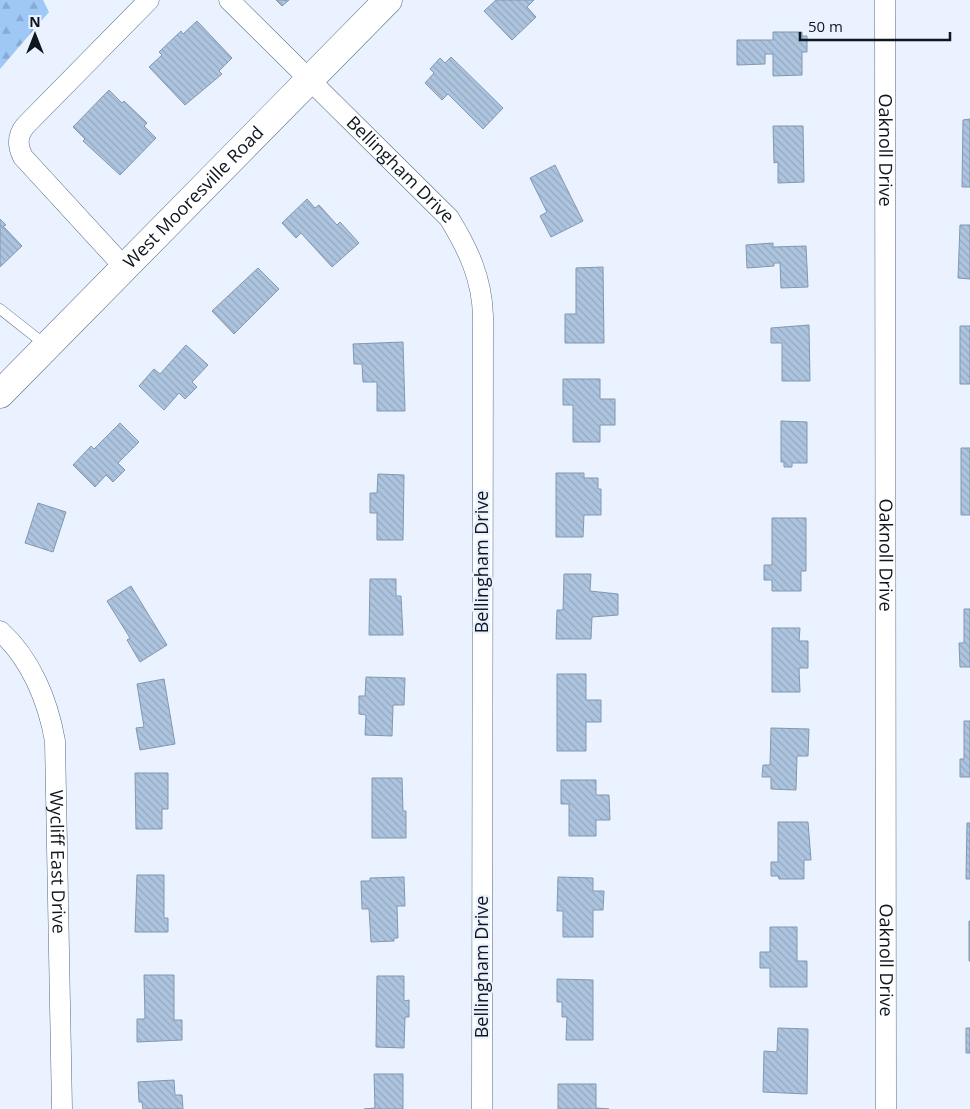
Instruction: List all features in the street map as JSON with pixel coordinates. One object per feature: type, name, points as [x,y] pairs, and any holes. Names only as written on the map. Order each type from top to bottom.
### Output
[{"type":"street","points":[[125,268],[23,157],[19,148],[18,138],[25,126],[149,0]]},
{"type":"street","name":"Bellingham Drive","points":[[229,0],[449,218],[464,242],[480,287],[483,316],[482,1109]]},
{"type":"street","name":"West Mooresville Road","points":[[0,394],[388,0]]},
{"type":"street","name":"Oaknoll Drive","points":[[885,0],[886,1109]]},
{"type":"street","name":"Wycliff East Drive","points":[[0,631],[18,650],[36,681],[51,718],[55,741],[62,1109]]},
{"type":"lane","points":[[0,308],[48,346]]},
{"type":"green space","points":[[0,0],[43,0],[49,12],[0,69]]},
{"type":"building","points":[[276,0],[289,0],[282,6]]},
{"type":"building","points":[[496,0],[534,0],[527,7],[536,17],[512,40],[484,11]]},
{"type":"building","points":[[197,21],[232,58],[219,71],[222,74],[185,105],[149,67],[162,55],[159,52],[181,31],[183,34]]},
{"type":"building","points":[[773,32],[802,32],[802,36],[807,36],[807,52],[802,52],[802,75],[773,76],[773,54],[765,54],[765,64],[737,65],[737,40],[773,40]]},
{"type":"building","points":[[451,57],[503,108],[483,129],[448,94],[442,100],[425,83],[434,73],[430,69],[440,58],[445,63]]},
{"type":"building","points":[[109,90],[122,103],[124,101],[147,123],[144,126],[156,138],[120,175],[83,141],[85,139],[73,127]]},
{"type":"building","points":[[970,119],[970,187],[962,187],[963,120]]},
{"type":"building","points":[[773,126],[803,126],[804,182],[778,183],[778,162],[774,163]]},
{"type":"building","points":[[555,165],[583,221],[551,237],[540,216],[547,212],[530,178]]},
{"type":"building","points":[[307,199],[315,208],[319,205],[337,225],[340,222],[359,243],[332,267],[301,233],[296,238],[282,223]]},
{"type":"building","points":[[0,219],[6,225],[3,226],[22,246],[0,267]]},
{"type":"building","points":[[960,225],[970,225],[970,279],[958,278]]},
{"type":"building","points":[[773,243],[773,247],[806,246],[808,287],[781,288],[780,263],[774,263],[774,266],[747,268],[746,245]]},
{"type":"building","points":[[603,267],[604,343],[565,343],[565,314],[576,314],[576,268]]},
{"type":"building","points":[[258,268],[279,289],[234,334],[212,311]]},
{"type":"building","points":[[809,325],[810,381],[782,381],[782,343],[771,343],[771,328]]},
{"type":"building","points":[[960,326],[970,326],[970,384],[960,384]]},
{"type":"building","points":[[403,342],[405,411],[377,411],[377,382],[363,382],[362,364],[354,364],[353,344]]},
{"type":"building","points":[[186,345],[208,365],[192,382],[197,387],[185,399],[179,393],[164,410],[139,386],[154,369],[160,374]]},
{"type":"building","points":[[563,379],[600,379],[600,399],[615,399],[615,425],[600,425],[600,442],[573,442],[573,405],[563,405]]},
{"type":"building","points":[[781,421],[807,422],[807,463],[792,463],[792,467],[784,467],[784,462],[781,462]]},
{"type":"building","points":[[120,423],[139,442],[118,463],[125,470],[113,482],[106,475],[95,487],[73,465],[91,446],[94,449]]},
{"type":"building","points":[[961,448],[970,448],[970,515],[961,515]]},
{"type":"building","points":[[556,473],[584,473],[584,478],[598,478],[598,489],[601,489],[601,515],[584,515],[583,537],[556,537]]},
{"type":"building","points":[[378,474],[404,475],[403,540],[377,540],[377,513],[370,513],[370,493],[377,493]]},
{"type":"building","points":[[38,503],[66,512],[53,552],[25,543]]},
{"type":"building","points":[[772,518],[806,518],[806,571],[801,571],[801,591],[772,591],[772,580],[764,580],[764,565],[772,565]]},
{"type":"building","points":[[564,574],[591,574],[590,591],[618,594],[618,615],[592,617],[591,639],[556,639],[557,610],[563,610]]},
{"type":"building","points":[[370,579],[396,579],[396,596],[401,596],[403,635],[369,635]]},
{"type":"building","points":[[131,586],[167,645],[140,662],[127,640],[130,638],[107,601]]},
{"type":"building","points":[[964,609],[970,609],[970,667],[960,667],[959,643],[964,643]]},
{"type":"building","points":[[772,628],[800,628],[799,641],[808,641],[808,668],[799,668],[800,692],[772,692]]},
{"type":"building","points":[[557,674],[586,674],[586,700],[601,700],[601,722],[586,722],[586,751],[557,751]]},
{"type":"building","points":[[366,677],[405,678],[404,705],[393,705],[392,736],[365,735],[366,715],[359,714],[359,696],[365,696]]},
{"type":"building","points":[[164,679],[175,744],[140,750],[136,728],[144,727],[137,684]]},
{"type":"building","points":[[964,721],[970,721],[970,777],[960,777],[960,759],[964,759]]},
{"type":"building","points":[[771,728],[809,729],[808,756],[797,756],[796,790],[771,789],[771,777],[762,777],[763,765],[770,765]]},
{"type":"building","points":[[135,773],[168,773],[168,809],[162,809],[162,829],[136,829]]},
{"type":"building","points":[[372,778],[402,778],[403,811],[406,811],[406,838],[372,838]]},
{"type":"building","points":[[561,780],[596,780],[596,795],[609,795],[610,820],[596,820],[596,836],[569,836],[569,804],[561,804]]},
{"type":"building","points":[[778,822],[808,822],[811,860],[804,860],[804,879],[779,879],[778,876],[771,876],[771,862],[778,862]]},
{"type":"building","points":[[967,823],[970,823],[970,879],[966,879]]},
{"type":"building","points":[[137,875],[164,875],[164,918],[168,918],[168,932],[135,932]]},
{"type":"building","points":[[404,877],[405,906],[397,906],[398,938],[394,938],[394,941],[371,942],[369,909],[362,909],[361,881],[370,881],[370,878]]},
{"type":"building","points":[[558,877],[593,878],[593,891],[604,891],[603,910],[593,910],[593,937],[563,937],[563,911],[557,911]]},
{"type":"building","points":[[970,921],[970,961],[969,961]]},
{"type":"building","points":[[770,927],[797,927],[797,961],[807,961],[807,987],[770,987],[770,968],[760,968],[760,952],[770,952]]},
{"type":"building","points":[[144,975],[174,975],[174,1020],[182,1020],[182,1040],[137,1042],[137,1019],[145,1019]]},
{"type":"building","points":[[377,976],[404,976],[404,1001],[409,1000],[409,1017],[405,1017],[404,1048],[376,1047]]},
{"type":"building","points":[[557,979],[593,980],[593,1040],[566,1040],[567,1017],[562,1017],[562,1002],[557,1002]]},
{"type":"building","points":[[778,1028],[808,1029],[807,1094],[763,1092],[764,1051],[777,1052]]},
{"type":"building","points":[[966,1028],[970,1028],[970,1053],[966,1053]]},
{"type":"building","points":[[374,1074],[403,1074],[403,1109],[364,1109],[375,1108]]},
{"type":"building","points":[[174,1080],[175,1095],[182,1095],[183,1109],[143,1109],[142,1102],[139,1102],[138,1082]]},
{"type":"building","points":[[558,1084],[596,1084],[596,1108],[609,1109],[558,1109]]}]
